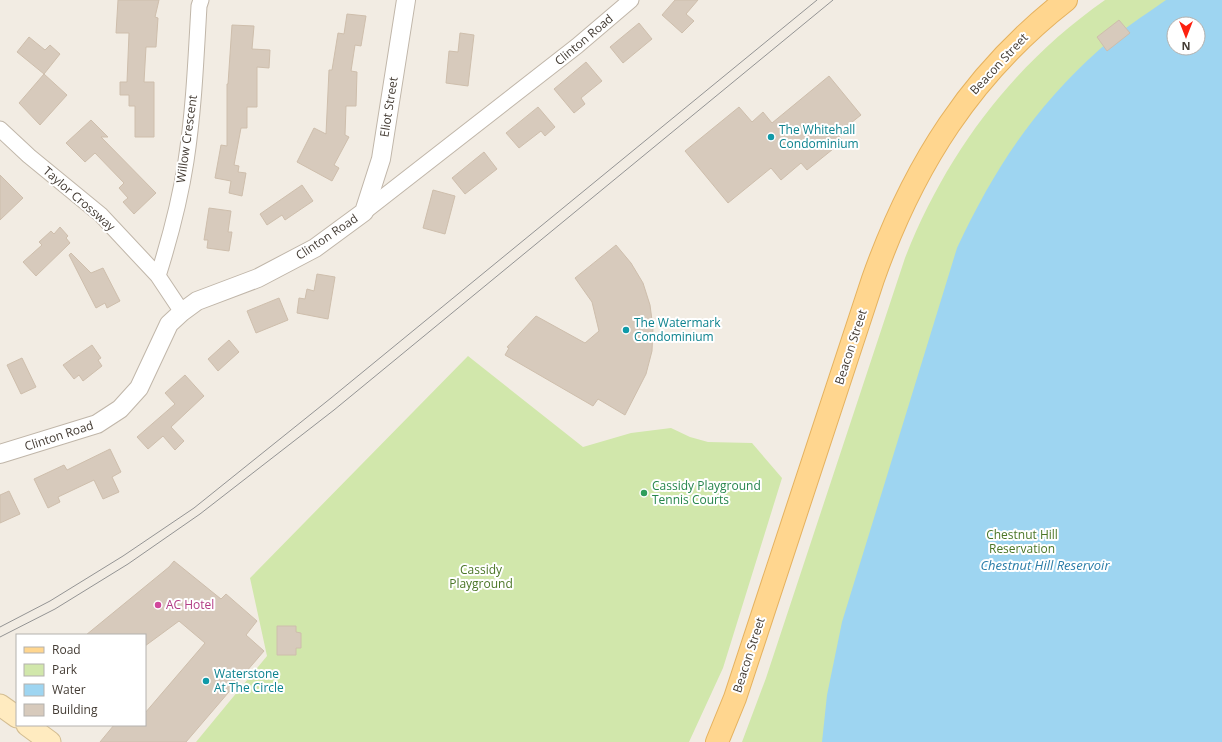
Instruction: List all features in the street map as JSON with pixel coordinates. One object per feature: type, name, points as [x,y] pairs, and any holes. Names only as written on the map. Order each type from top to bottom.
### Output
[{"type":"main road","name":"Beacon Street","points":[[717,742],[735,698],[873,279],[907,194],[935,146],[979,84],[1014,45],[1066,0]]},
{"type":"main road","points":[[0,705],[16,716]]},
{"type":"main road","points":[[28,726],[50,742]]},
{"type":"street","name":"Willow Crescent","points":[[158,276],[171,235],[186,161],[194,90],[199,6],[201,0]]},
{"type":"street","name":"Eliot Street","points":[[364,212],[381,159],[406,0]]},
{"type":"street","name":"Clinton Road","points":[[0,454],[97,424],[120,409],[139,388],[169,324],[182,312],[198,301],[258,278],[315,248],[364,212],[577,46],[631,0]]},
{"type":"street","name":"Taylor Crossway","points":[[0,128],[29,156],[101,215],[158,276],[182,312]]},
{"type":"green space","name":"Chestnut Hill Reservoir","points":[[1105,0],[1222,0],[1222,742],[742,742],[766,678],[905,258],[940,183],[962,148],[986,114],[1040,53],[1071,25]]},
{"type":"green space","name":"Cassidy Playground","points":[[468,356],[583,447],[631,433],[671,428],[690,437],[708,442],[752,443],[782,478],[723,668],[689,742],[196,742],[267,656],[250,578]]},
{"type":"water","name":"Chestnut Hill Reservoir","points":[[1166,0],[1222,0],[1222,742],[822,742],[827,695],[842,622],[957,248],[971,219],[1001,166],[1036,117],[1076,71],[1108,42]]},
{"type":"building","points":[[118,0],[159,0],[155,17],[158,18],[156,47],[146,47],[144,82],[154,82],[154,137],[135,137],[135,106],[129,106],[129,95],[120,95],[120,82],[127,82],[129,33],[116,33]]},
{"type":"building","points":[[675,0],[698,0],[686,14],[694,21],[682,33],[662,15]]},
{"type":"building","points":[[347,14],[366,16],[361,46],[355,45],[351,71],[357,72],[356,106],[346,106],[345,135],[349,137],[334,165],[339,168],[332,181],[297,162],[314,128],[326,134],[329,70],[332,70],[338,33],[344,34]]},
{"type":"building","points":[[1119,20],[1130,33],[1107,51],[1097,37]]},
{"type":"building","points":[[639,23],[652,39],[623,63],[610,47]]},
{"type":"building","points":[[232,25],[254,26],[252,49],[270,50],[269,68],[257,67],[257,107],[247,107],[247,128],[241,128],[234,165],[239,166],[238,172],[246,173],[242,196],[229,193],[231,181],[215,178],[221,145],[227,146],[227,84]]},
{"type":"building","points":[[460,33],[474,35],[468,86],[446,83],[449,51],[458,52]]},
{"type":"building","points":[[29,37],[45,50],[50,45],[60,54],[44,74],[17,52]]},
{"type":"building","points":[[586,62],[602,81],[581,98],[585,104],[574,113],[554,89]]},
{"type":"building","points":[[44,74],[67,95],[40,125],[19,103]]},
{"type":"building","name":"The Whitehall Condominium","points":[[829,76],[861,115],[837,134],[843,141],[807,170],[801,163],[781,180],[771,168],[728,203],[685,151],[739,107],[752,122],[763,112],[772,123]]},
{"type":"building","points":[[538,107],[555,127],[545,136],[541,131],[519,148],[506,133]]},
{"type":"building","points":[[91,120],[108,137],[101,137],[156,193],[134,214],[123,202],[128,198],[119,188],[124,183],[95,153],[85,162],[66,143]]},
{"type":"building","points":[[484,152],[497,169],[465,194],[452,178]]},
{"type":"building","points":[[0,175],[23,198],[0,220]]},
{"type":"building","points":[[302,185],[313,201],[285,220],[282,215],[267,225],[260,214]]},
{"type":"building","points":[[433,190],[455,196],[445,234],[423,228]]},
{"type":"building","points":[[209,208],[231,211],[228,232],[232,232],[229,251],[207,248],[208,240],[204,240]]},
{"type":"building","points":[[60,227],[68,236],[66,238],[70,243],[36,276],[23,262],[42,245],[39,242],[51,231],[54,234]]},
{"type":"building","name":"The Watermark Condominium","points":[[616,245],[631,263],[643,283],[650,305],[653,328],[652,351],[646,374],[625,415],[598,399],[593,406],[505,355],[509,348],[507,347],[536,316],[585,343],[599,331],[592,302],[575,278]]},
{"type":"building","points":[[71,253],[91,273],[103,268],[120,301],[107,308],[105,303],[96,308],[69,255]]},
{"type":"building","points":[[317,274],[335,277],[328,319],[297,313],[299,298],[305,299],[307,289],[314,291]]},
{"type":"building","points":[[279,298],[288,320],[256,333],[247,311]]},
{"type":"building","points":[[229,340],[239,352],[218,371],[208,359]]},
{"type":"building","points":[[92,345],[101,358],[98,360],[102,366],[83,381],[79,375],[74,379],[63,365]]},
{"type":"building","points":[[22,358],[36,387],[21,394],[7,365]]},
{"type":"building","points":[[185,375],[204,396],[171,427],[184,441],[175,450],[163,436],[148,449],[137,437],[175,404],[165,393]]},
{"type":"building","points":[[110,449],[121,472],[112,477],[119,492],[103,499],[94,480],[58,497],[60,502],[48,508],[34,479],[64,465],[67,470]]},
{"type":"building","points":[[9,491],[20,514],[0,523],[0,495]]},
{"type":"building","name":"Waterstone At The Circle","points":[[174,561],[221,599],[226,594],[257,621],[246,635],[264,651],[186,742],[100,742],[113,726],[146,726],[146,712],[205,643],[179,621],[146,645],[146,634],[87,634],[169,567]]},
{"type":"building","points":[[277,626],[296,626],[296,632],[301,633],[301,648],[296,648],[296,655],[277,655]]},
{"type":"tram line","points":[[0,627],[50,601],[123,556],[194,508],[331,398],[817,0]]},
{"type":"tram line","points":[[0,637],[55,609],[128,564],[200,514],[334,410],[833,0]]},
{"type":"place","name":"The Whitehall Condominium","points":[[771,137]]},
{"type":"place","name":"The Watermark Condominium","points":[[626,330]]},
{"type":"place","name":"Cassidy Playground Tennis Courts","points":[[644,493]]},
{"type":"place","name":"AC Hotel","points":[[158,605]]},
{"type":"place","name":"Waterstone At The Circle","points":[[206,681]]},
{"type":"park label","name":"Chestnut Hill Reservation","points":[[1022,542]]}]
